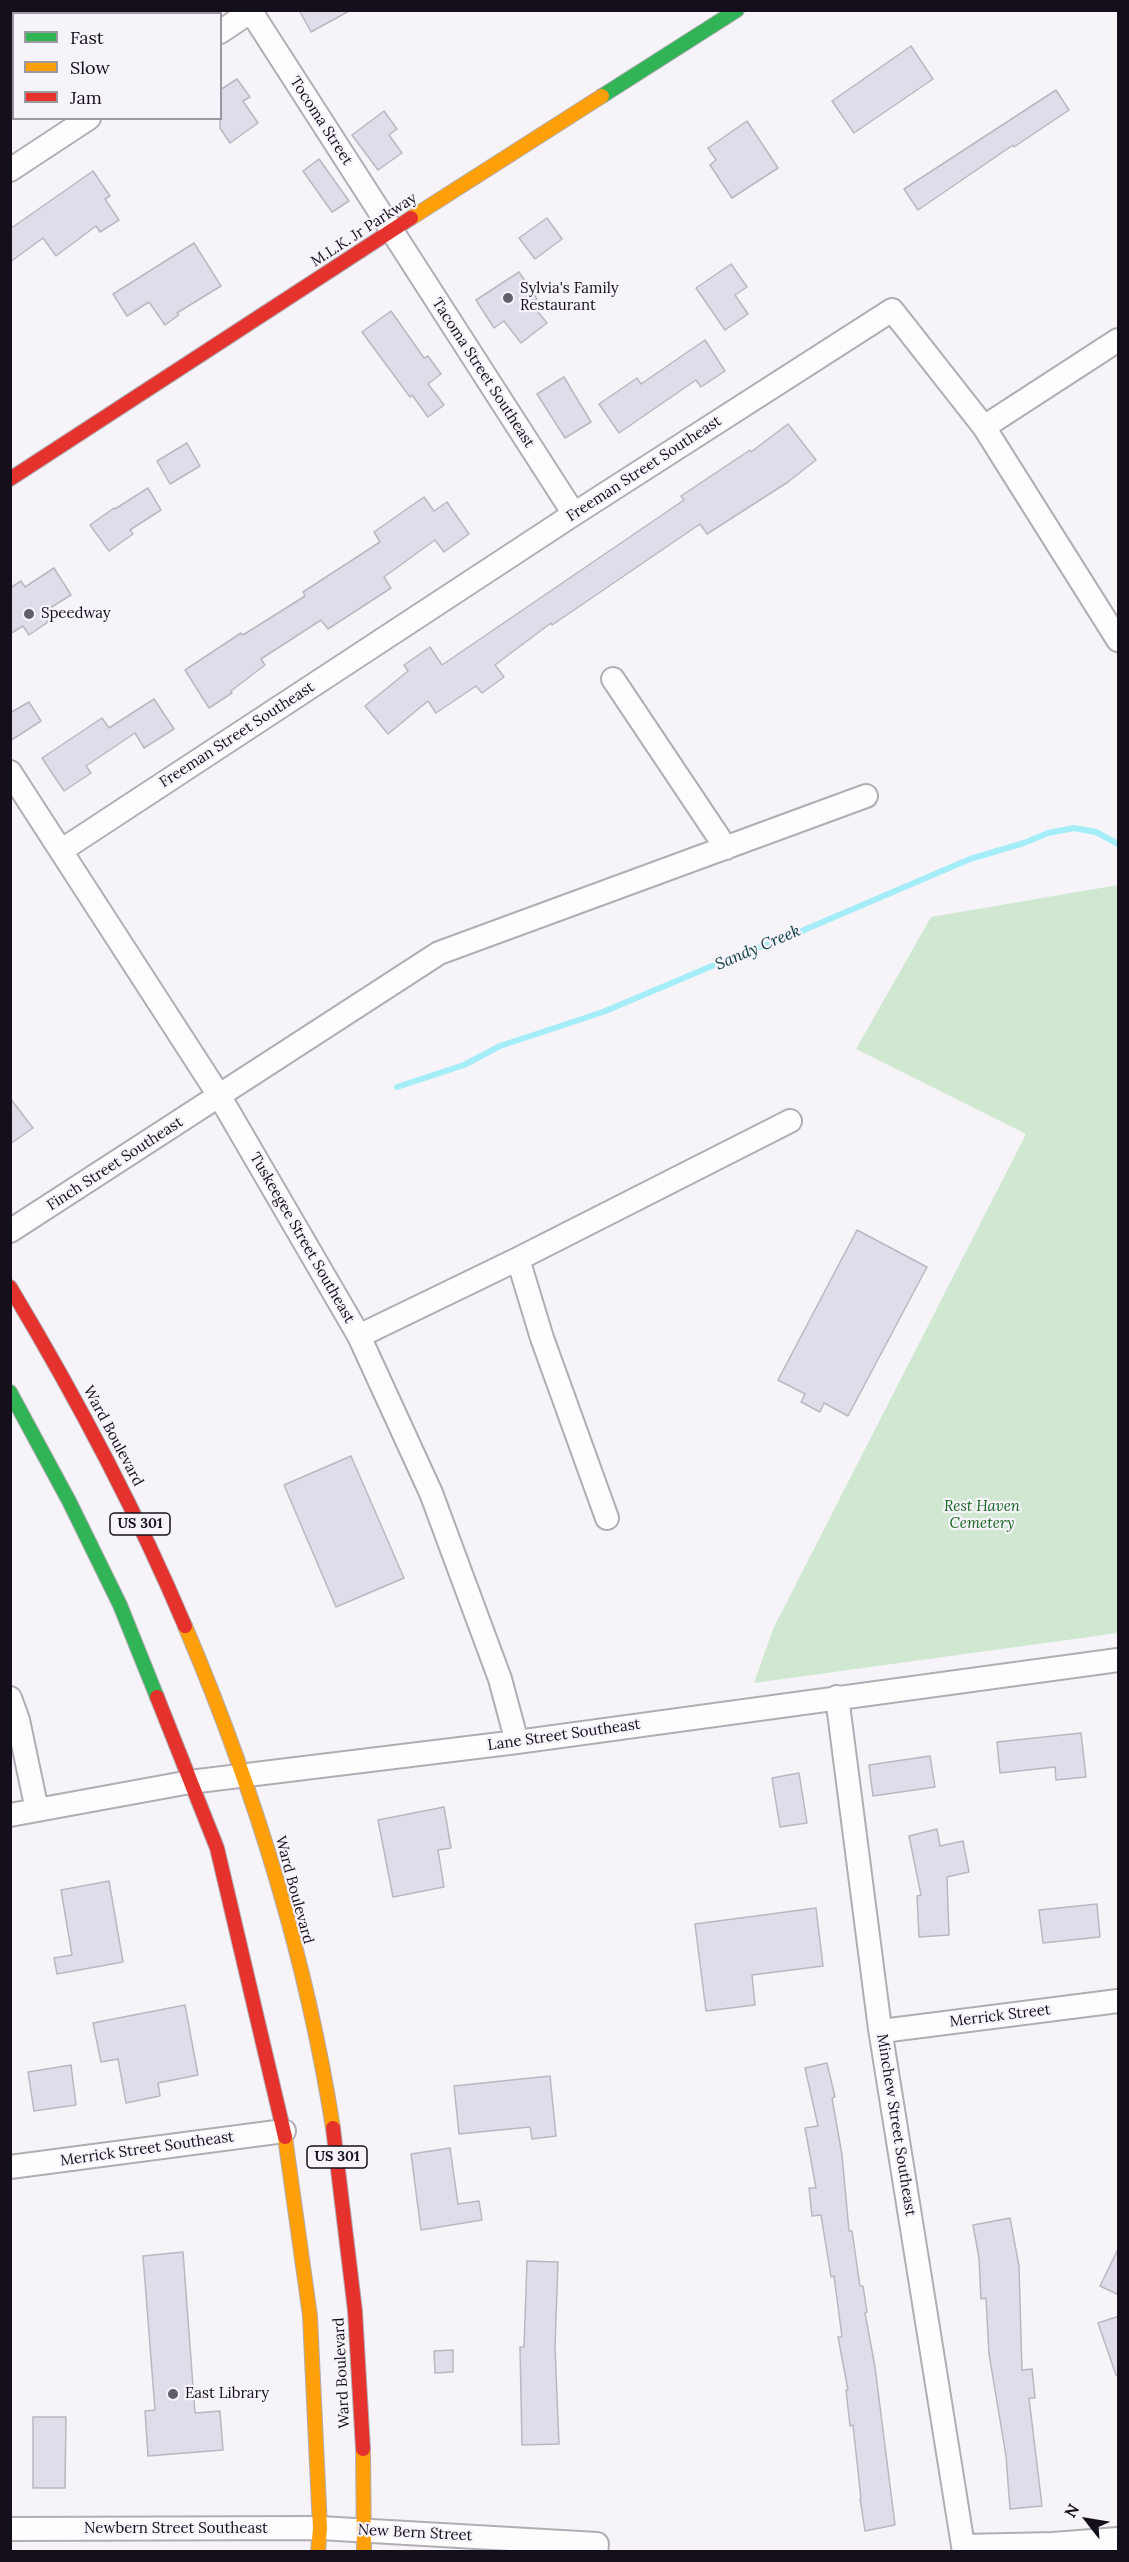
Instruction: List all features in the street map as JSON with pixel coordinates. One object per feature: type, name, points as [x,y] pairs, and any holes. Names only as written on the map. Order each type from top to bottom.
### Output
[{"type":"main road","name":"M.L.K. Jr Parkway","points":[[10,479],[391,231],[737,10]]},
{"type":"main road","name":"Ward Boulevard","points":[[10,1287],[58,1367],[116,1476],[168,1582],[212,1690],[273,1867],[321,2060],[341,2181],[359,2340],[364,2541]]},
{"type":"main road","name":"Ward Boulevard","points":[[10,1392],[69,1501],[120,1605],[218,1848],[284,2131],[310,2316],[331,2529],[318,2552]]},
{"type":"street","name":"Tocoma Street","points":[[251,11],[391,231]]},
{"type":"street","points":[[222,31],[251,11]]},
{"type":"street","points":[[10,170],[86,120]]},
{"type":"street","name":"Tacoma Street Southeast","points":[[391,231],[574,514]]},
{"type":"street","name":"Freeman Street Southeast","points":[[62,850],[574,514],[892,310],[984,427],[1115,628]]},
{"type":"street","points":[[984,427],[1119,340]]},
{"type":"street","points":[[613,679],[726,848]]},
{"type":"street","name":"Tuskeegee Street Southeast","points":[[10,772],[220,1097],[359,1336],[431,1493],[500,1679],[516,1742]]},
{"type":"street","name":"Finch Street Southeast","points":[[10,1231],[440,953],[866,796]]},
{"type":"street","points":[[359,1336],[518,1259],[790,1121]]},
{"type":"street","points":[[518,1259],[606,1518]]},
{"type":"street","name":"Lane Street Southeast","points":[[10,1815],[190,1782],[516,1742],[1119,1660]]},
{"type":"street","name":"Minchew Street Southeast","points":[[837,1697],[882,2031],[964,2549]]},
{"type":"street","points":[[10,1698],[18,1720],[37,1810]]},
{"type":"street","name":"Merrick Street","points":[[882,2031],[1119,2001]]},
{"type":"street","name":"Merrick Street Southeast","points":[[10,2168],[284,2131]]},
{"type":"street","name":"Newbern Street Southeast","points":[[10,2529],[331,2529]]},
{"type":"street","name":"New Bern Street","points":[[331,2529],[364,2541],[596,2548]]},
{"type":"street","points":[[964,2549],[1119,2539]]},
{"type":"green space","name":"Rest Haven Cemetery","points":[[1118,885],[1118,1633],[754,1683],[773,1629],[1026,1134],[856,1049],[931,917]]},
{"type":"building","points":[[299,10],[351,10],[311,32]]},
{"type":"building","points":[[911,46],[933,79],[854,133],[832,101]]},
{"type":"building","points":[[237,79],[250,97],[243,101],[258,123],[230,143],[220,128],[222,89]]},
{"type":"building","points":[[1056,90],[1069,110],[918,210],[904,189]]},
{"type":"building","points":[[384,111],[397,129],[389,135],[402,153],[378,170],[352,135]]},
{"type":"building","points":[[747,121],[778,168],[732,198],[710,165],[716,160],[708,148]]},
{"type":"building","points":[[319,159],[349,201],[332,212],[303,171]]},
{"type":"building","points":[[93,171],[110,196],[105,199],[119,220],[100,232],[96,226],[56,256],[43,238],[10,262],[10,229]]},
{"type":"building","points":[[547,218],[562,239],[535,259],[519,238]]},
{"type":"building","points":[[194,243],[221,286],[177,313],[179,315],[165,325],[149,302],[127,316],[113,294]]},
{"type":"building","points":[[731,264],[747,287],[735,295],[748,314],[725,330],[696,288]]},
{"type":"building","points":[[519,272],[537,299],[531,303],[547,323],[521,343],[504,321],[494,328],[476,300]]},
{"type":"building","points":[[391,311],[424,358],[428,356],[441,374],[428,384],[444,405],[428,417],[412,395],[410,397],[362,332]]},
{"type":"building","points":[[705,340],[725,371],[701,387],[696,380],[619,433],[599,404],[637,378],[641,384]]},
{"type":"building","points":[[564,377],[591,422],[565,438],[537,394]]},
{"type":"building","points":[[788,424],[816,460],[788,482],[707,534],[700,524],[552,625],[551,623],[495,665],[504,677],[482,693],[476,686],[436,713],[428,701],[388,734],[365,706],[408,671],[404,665],[430,647],[442,665],[684,500],[681,496],[750,450],[751,452]]},
{"type":"building","points":[[187,443],[200,466],[170,484],[157,461]]},
{"type":"building","points":[[148,488],[161,510],[130,530],[133,534],[109,551],[90,525]]},
{"type":"building","points":[[424,497],[434,511],[447,502],[469,534],[444,552],[435,540],[384,577],[391,588],[328,629],[321,620],[261,659],[265,665],[231,691],[232,693],[209,708],[185,670],[241,633],[243,635],[305,596],[303,592],[380,542],[374,532]]},
{"type":"building","name":"Speedway","points":[[54,568],[71,595],[42,613],[48,622],[29,635],[23,626],[10,634],[10,588],[21,581],[25,587]]},
{"type":"building","points":[[154,699],[174,729],[144,748],[135,733],[86,766],[91,773],[64,791],[42,758],[102,718],[109,728]]},
{"type":"building","points":[[29,702],[41,721],[10,741],[10,713]]},
{"type":"building","points":[[10,1098],[33,1128],[10,1144]]},
{"type":"building","points":[[857,1230],[927,1267],[848,1416],[824,1403],[820,1412],[801,1402],[805,1394],[778,1380]]},
{"type":"building","points":[[351,1456],[404,1578],[336,1607],[284,1485]]},
{"type":"building","points":[[1081,1733],[1086,1777],[1056,1780],[1055,1767],[1000,1773],[997,1742]]},
{"type":"building","points":[[930,1756],[935,1787],[873,1796],[869,1765]]},
{"type":"building","points":[[799,1773],[807,1823],[780,1827],[772,1778]]},
{"type":"building","points":[[444,1807],[451,1848],[438,1850],[444,1887],[393,1897],[378,1820]]},
{"type":"building","points":[[937,1829],[940,1846],[963,1841],[969,1872],[947,1877],[949,1935],[919,1937],[917,1896],[921,1895],[909,1836]]},
{"type":"building","points":[[109,1881],[123,1962],[57,1974],[54,1958],[72,1955],[61,1890]]},
{"type":"building","points":[[1097,1904],[1100,1937],[1043,1943],[1039,1910]]},
{"type":"building","points":[[816,1908],[823,1966],[752,1975],[755,2005],[706,2011],[695,1924]]},
{"type":"building","points":[[185,2005],[198,2075],[158,2083],[160,2096],[126,2103],[118,2059],[101,2062],[93,2023]]},
{"type":"building","points":[[827,2063],[835,2097],[832,2098],[842,2155],[849,2231],[852,2231],[860,2286],[863,2286],[867,2312],[865,2313],[875,2367],[895,2525],[865,2531],[853,2425],[850,2426],[846,2390],[848,2390],[838,2337],[842,2337],[834,2276],[831,2277],[821,2215],[812,2216],[809,2188],[816,2188],[805,2128],[818,2126],[805,2068]]},
{"type":"building","points":[[71,2065],[76,2105],[34,2111],[28,2072]]},
{"type":"building","points":[[550,2076],[556,2136],[532,2139],[530,2127],[459,2134],[454,2086]]},
{"type":"building","points":[[450,2148],[458,2204],[479,2201],[482,2220],[421,2230],[411,2154]]},
{"type":"building","points":[[1010,2218],[1019,2266],[1022,2370],[1032,2369],[1035,2398],[1029,2398],[1042,2506],[1010,2509],[1006,2456],[989,2354],[986,2298],[981,2299],[979,2258],[973,2225]]},
{"type":"building","points":[[1119,2247],[1119,2295],[1100,2286]]},
{"type":"building","points":[[183,2252],[195,2413],[220,2411],[223,2450],[148,2456],[145,2411],[155,2410],[143,2256]]},
{"type":"building","points":[[527,2261],[558,2262],[555,2347],[559,2444],[522,2445],[520,2347],[524,2347]]},
{"type":"building","points":[[1119,2316],[1119,2374],[1116,2375],[1098,2323]]},
{"type":"building","points":[[453,2350],[453,2372],[435,2373],[434,2351]]},
{"type":"building","points":[[33,2417],[66,2417],[65,2488],[33,2488]]},
{"type":"waterway","name":"Sandy Creek","points":[[397,1087],[464,1065],[500,1046],[603,1012],[738,955],[783,939],[970,859],[1024,843],[1048,833],[1074,828],[1096,832],[1118,844]]},
{"type":"traffic: fast","points":[[602,96],[737,10]]},
{"type":"traffic: fast","points":[[10,1392],[69,1501],[120,1605],[157,1697]]},
{"type":"traffic: slow","points":[[411,218],[602,96]]},
{"type":"traffic: slow","points":[[185,1626],[233,1748],[274,1872],[308,2000],[333,2128]]},
{"type":"traffic: slow","points":[[285,2137],[310,2316],[320,2528],[318,2552]]},
{"type":"traffic: slow","points":[[363,2449],[364,2552]]},
{"type":"traffic: jam","points":[[10,479],[411,218]]},
{"type":"traffic: jam","points":[[10,1287],[104,1454],[185,1626]]},
{"type":"traffic: jam","points":[[157,1697],[217,1848],[285,2137]]},
{"type":"traffic: jam","points":[[333,2128],[355,2311],[363,2449]]},
{"type":"place","name":"Sylvia's Family Restaurant","points":[[508,298]]},
{"type":"place","name":"Speedway","points":[[29,614]]},
{"type":"place","name":"East Library","points":[[173,2394]]}]
